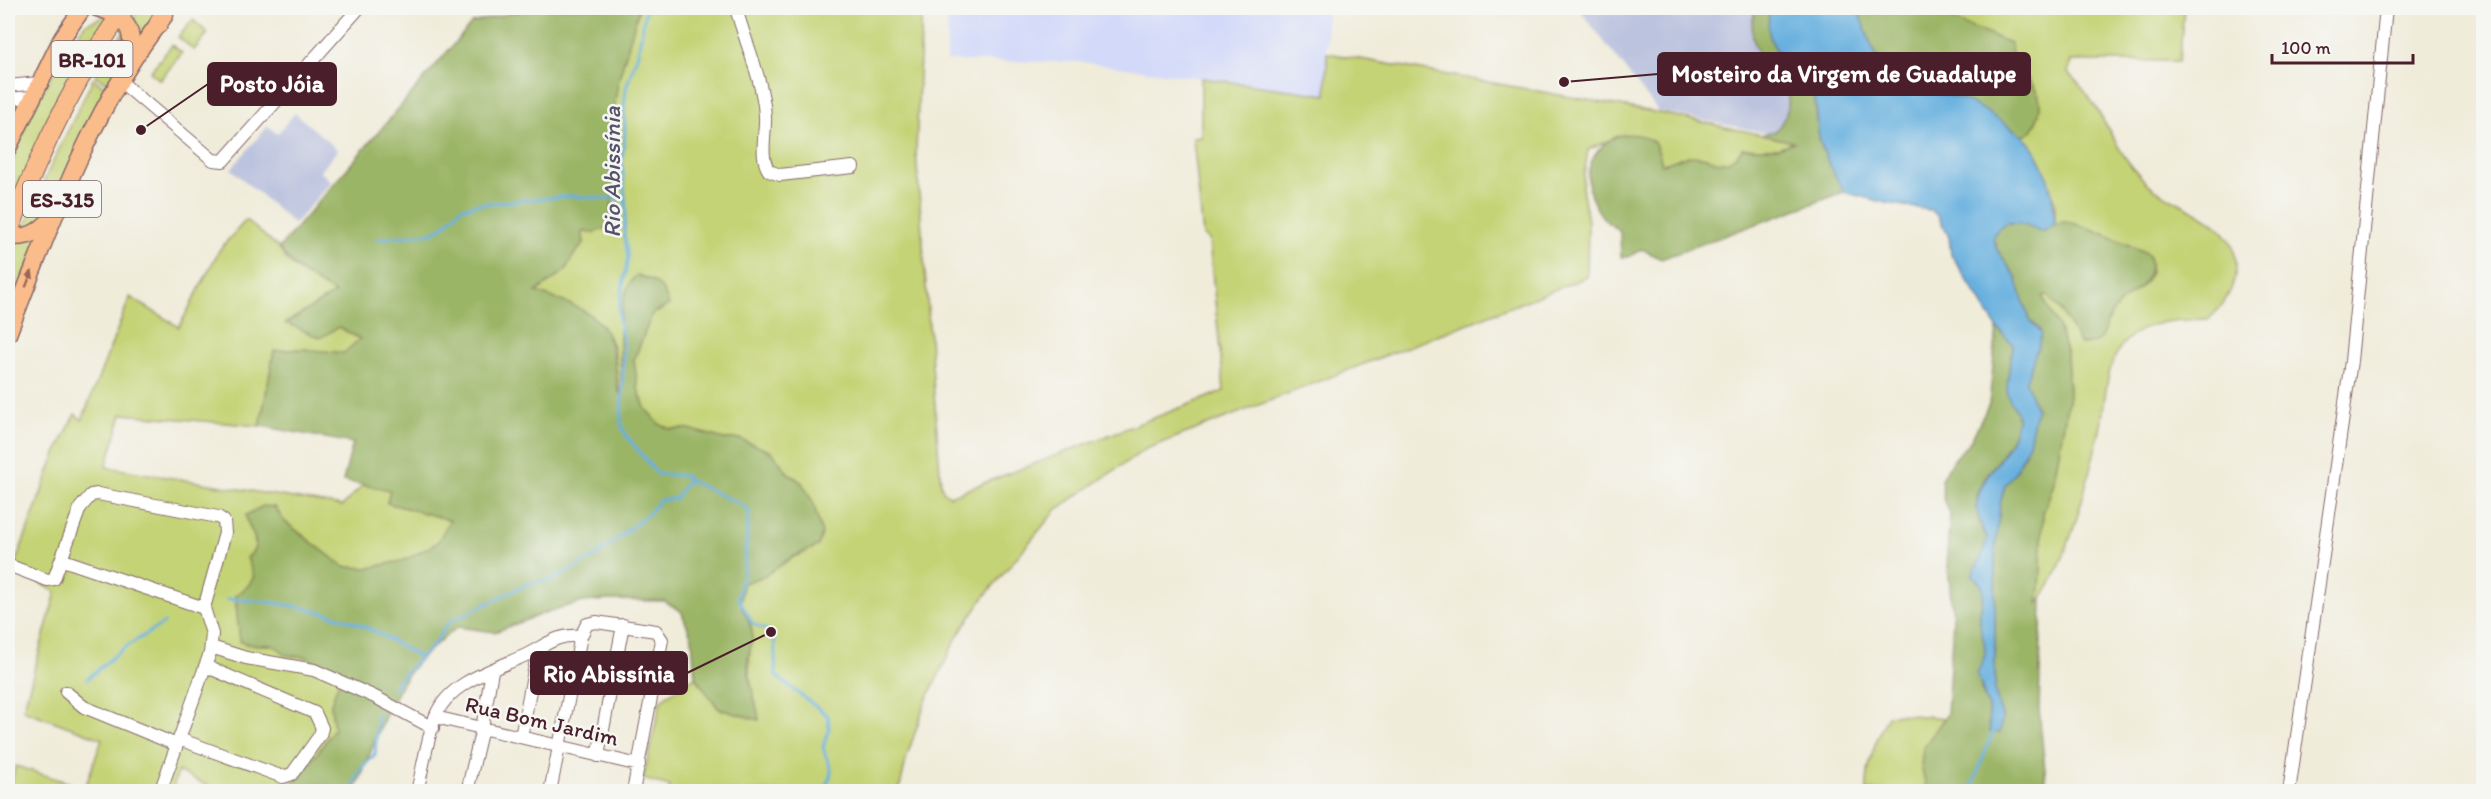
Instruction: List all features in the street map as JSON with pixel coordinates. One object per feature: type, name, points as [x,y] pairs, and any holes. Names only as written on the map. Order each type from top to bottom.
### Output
[{"type":"highway","name":"BR-101","points":[[8,235],[45,145],[85,71],[112,10]]},
{"type":"main road","points":[[124,75],[161,16],[172,8]]},
{"type":"main road","points":[[8,148],[76,12],[112,10],[126,23],[130,39],[124,75]]},
{"type":"main road","name":"ES-315","points":[[8,333],[54,216],[124,75]]},
{"type":"main road","points":[[8,235],[29,236],[38,232],[54,216]]},
{"type":"street","points":[[124,75],[213,160],[223,161],[359,8]]},
{"type":"street","points":[[736,8],[763,105],[765,159],[769,171],[780,175],[853,167]]},
{"type":"street","points":[[2289,792],[2351,361],[2386,8]]},
{"type":"street","points":[[8,86],[35,90]]},
{"type":"street","points":[[8,99],[35,90]]},
{"type":"street","points":[[8,565],[51,580],[56,576],[80,508],[91,495],[98,494],[218,517],[224,521],[225,533],[204,608],[212,634],[211,647],[160,792]]},
{"type":"street","points":[[63,560],[204,608]]},
{"type":"street","points":[[550,792],[581,636],[584,628],[590,623],[623,625],[656,631],[660,634],[661,648],[633,792]]},
{"type":"street","points":[[598,756],[623,625]]},
{"type":"street","points":[[417,792],[434,722],[448,698],[461,686],[538,650],[549,640],[581,636]]},
{"type":"street","name":"Rua Bom Jardim","points":[[211,647],[246,658],[314,670],[434,722],[482,728],[639,765]]},
{"type":"street","points":[[521,737],[538,650]]},
{"type":"street","points":[[66,692],[84,707],[178,742],[283,777],[292,774],[320,735],[322,728],[315,713],[206,666]]},
{"type":"street","points":[[467,792],[492,671]]},
{"type":"shaded area","points":[[947,8],[1327,8],[1326,95],[1081,62],[947,61]]},
{"type":"shaded area","points":[[1578,8],[1767,8],[1807,92],[1792,138],[1658,111]]},
{"type":"shaded area","points":[[295,113],[338,150],[320,171],[331,182],[294,224],[231,169],[268,126],[277,134]]},
{"type":"green space","points":[[141,8],[162,8],[143,33],[133,18]]},
{"type":"green space","points":[[530,8],[639,8],[618,82],[612,122],[614,189],[609,227],[596,232],[582,232],[584,243],[573,256],[566,270],[536,292],[575,307],[589,314],[599,323],[607,334],[612,348],[618,390],[621,395],[620,332],[624,299],[629,285],[637,275],[658,285],[669,305],[652,314],[634,360],[638,389],[645,408],[659,424],[670,429],[689,429],[724,439],[740,439],[772,452],[788,473],[802,483],[813,502],[822,534],[818,546],[793,557],[764,576],[744,583],[741,600],[752,636],[748,671],[759,720],[719,709],[695,677],[692,638],[681,611],[664,601],[583,602],[550,611],[495,632],[458,627],[425,654],[400,686],[355,791],[282,791],[300,778],[334,729],[331,704],[341,675],[306,657],[285,655],[274,646],[252,645],[240,641],[235,596],[248,586],[254,577],[247,558],[256,542],[246,515],[263,506],[275,507],[284,521],[344,567],[369,568],[405,560],[437,543],[450,520],[387,503],[390,490],[343,481],[353,443],[260,426],[274,351],[302,349],[344,353],[360,339],[339,327],[320,338],[286,323],[335,293],[297,268],[279,248],[472,23]]},
{"type":"green space","points":[[639,8],[922,8],[916,152],[941,485],[944,492],[950,496],[1224,391],[1209,240],[1203,235],[1193,138],[1201,137],[1201,78],[1326,95],[1327,53],[1665,114],[1795,142],[1778,148],[1743,148],[1736,156],[1724,162],[1693,157],[1662,164],[1659,153],[1635,135],[1614,138],[1588,150],[1582,187],[1588,222],[1587,277],[1146,449],[1056,510],[984,597],[957,637],[925,703],[907,756],[899,791],[669,792],[670,786],[643,779],[661,700],[695,677],[719,709],[759,720],[749,674],[751,626],[741,608],[740,596],[744,583],[764,576],[793,557],[804,553],[802,483],[740,439],[724,439],[689,429],[670,429],[659,424],[645,408],[638,389],[634,360],[652,314],[660,311],[625,297],[620,334],[622,397],[615,356],[605,330],[586,312],[562,301],[535,293],[566,270],[573,256],[584,243],[582,232],[596,232],[614,189],[612,122],[618,82]]},
{"type":"green space","points":[[1756,8],[1770,8],[1777,52],[1793,68],[1815,99],[1819,136],[1844,192],[1661,259],[1642,249],[1628,257],[1621,257],[1620,232],[1598,211],[1591,196],[1588,180],[1593,158],[1608,141],[1629,134],[1641,136],[1654,142],[1662,164],[1690,156],[1724,162],[1736,156],[1743,148],[1778,148],[1794,142],[1761,135],[1776,131],[1785,117],[1788,104],[1787,94],[1782,85],[1755,45],[1752,26]]},
{"type":"green space","points":[[1858,8],[1943,8],[1952,20],[2010,43],[2015,62],[2038,94],[2040,101],[2040,110],[2032,130],[2023,136],[1956,97],[1939,93],[1906,91],[1895,87],[1879,63]]},
{"type":"green space","points":[[1943,8],[2184,8],[2179,61],[2071,61],[2068,73],[2089,97],[2122,153],[2142,178],[2154,189],[2215,224],[2227,236],[2234,250],[2236,268],[2231,290],[2224,303],[2209,319],[2170,321],[2151,325],[2134,334],[2117,354],[2111,365],[2100,430],[2076,522],[2058,570],[2036,606],[2040,589],[2043,513],[2053,486],[2069,395],[2067,355],[2058,326],[2041,295],[2047,295],[2054,300],[2070,326],[2098,341],[2116,307],[2146,281],[2150,262],[2145,252],[2100,232],[2065,223],[2055,224],[2055,202],[2023,136],[2032,130],[2037,120],[2040,110],[2038,94],[2015,62],[2010,43],[1952,20]]},
{"type":"green space","points":[[103,17],[112,19],[79,62],[62,56],[85,24]]},
{"type":"green space","points":[[193,20],[208,33],[194,50],[178,37]]},
{"type":"green space","points":[[124,31],[127,57],[111,85],[95,76]]},
{"type":"green space","points":[[172,45],[182,53],[160,80],[150,72]]},
{"type":"green space","points":[[60,59],[79,71],[8,218],[8,173],[28,120]]},
{"type":"green space","points":[[93,79],[109,89],[53,212],[22,234],[46,176]]},
{"type":"green space","points":[[246,220],[279,248],[287,261],[335,293],[286,324],[339,327],[360,339],[344,353],[302,349],[274,351],[260,426],[122,414],[106,467],[342,506],[363,485],[390,490],[387,503],[451,520],[437,543],[405,561],[369,568],[344,567],[284,521],[252,530],[255,549],[249,557],[254,577],[248,586],[235,596],[240,641],[252,645],[274,646],[285,655],[306,657],[341,675],[331,704],[334,729],[300,778],[282,791],[218,791],[178,771],[172,791],[8,792],[16,766],[85,788],[102,739],[23,710],[56,592],[14,567],[54,458],[75,414],[82,420],[130,297],[179,327],[220,249]]},
{"type":"green space","points":[[2015,222],[2025,223],[2042,232],[2061,222],[2083,226],[2145,252],[2149,256],[2150,268],[2143,283],[2117,307],[2109,318],[2102,335],[2094,343],[2080,344],[2062,312],[2047,295],[2042,296],[2058,326],[2067,355],[2069,395],[2053,486],[2043,513],[2040,589],[2037,604],[2042,599],[2039,709],[2047,791],[1925,791],[1921,766],[1923,748],[1947,714],[1953,620],[1947,555],[1950,514],[1944,499],[1941,479],[1971,440],[1989,404],[1997,328],[2013,345],[2010,401],[2016,410],[2017,421],[2009,444],[1978,491],[1978,512],[1987,538],[1973,575],[1981,584],[1984,593],[1980,613],[1986,646],[1981,689],[1988,707],[1990,732],[2002,717],[1995,693],[1995,553],[2000,504],[2005,485],[2024,456],[2036,410],[2026,381],[2038,347],[2040,330],[2028,317],[2012,271],[1997,250],[1993,237],[2001,226]]},
{"type":"green space","points":[[40,236],[8,320],[8,261],[14,242]]},
{"type":"green space","points":[[1899,714],[1945,718],[1922,762],[1925,791],[1867,791],[1870,762],[1880,733],[1888,716]]},
{"type":"water","points":[[1770,8],[1858,8],[1879,62],[1893,87],[1917,93],[1949,95],[1984,110],[2023,136],[2038,155],[2047,177],[2053,201],[2055,224],[2042,232],[2015,222],[2008,223],[2002,225],[1993,237],[1997,250],[2016,277],[2028,317],[2042,334],[2026,381],[2036,410],[2029,443],[2015,472],[2005,485],[2000,504],[1995,553],[1995,692],[2002,717],[2000,733],[1990,732],[1988,707],[1977,673],[1985,649],[1980,622],[1983,593],[1980,584],[1972,575],[1982,556],[1987,538],[1979,519],[1977,503],[1981,489],[1987,476],[2005,451],[2017,420],[2007,391],[2013,345],[1997,328],[1951,254],[1949,237],[1938,216],[1930,210],[1886,203],[1844,192],[1823,151],[1814,96],[1773,45],[1768,23]]},
{"type":"waterway","name":"Rio Abissínia","points":[[646,8],[638,53],[626,88],[624,108],[625,134],[622,160],[626,209],[624,233],[628,257],[619,307],[619,321],[624,345],[621,424],[625,434],[657,474],[686,476],[688,480],[744,506],[749,511],[744,568],[738,597],[753,624],[771,632],[774,636],[776,676],[828,716],[829,729],[823,747],[831,771],[823,792]]},
{"type":"waterway","points":[[377,239],[432,233],[445,225],[461,208],[479,204],[572,196],[626,200]]},
{"type":"waterway","points":[[394,688],[398,680],[435,643],[448,623],[527,584],[554,579],[596,556],[647,515],[660,500],[675,499],[688,480]]},
{"type":"waterway","points":[[227,599],[261,601],[331,615],[370,629],[419,657]]},
{"type":"waterway","points":[[87,679],[124,648],[164,623]]},
{"type":"waterway","points":[[351,792],[360,770],[375,754],[378,715]]},
{"type":"waterway","points":[[1970,792],[1994,729]]},
{"type":"place","name":"Mosteiro da Virgem de Guadalupe","points":[[1564,82]]},
{"type":"place","name":"Posto Jóia","points":[[141,130]]},
{"type":"place","name":"Rio Abissínia","points":[[771,632]]}]
